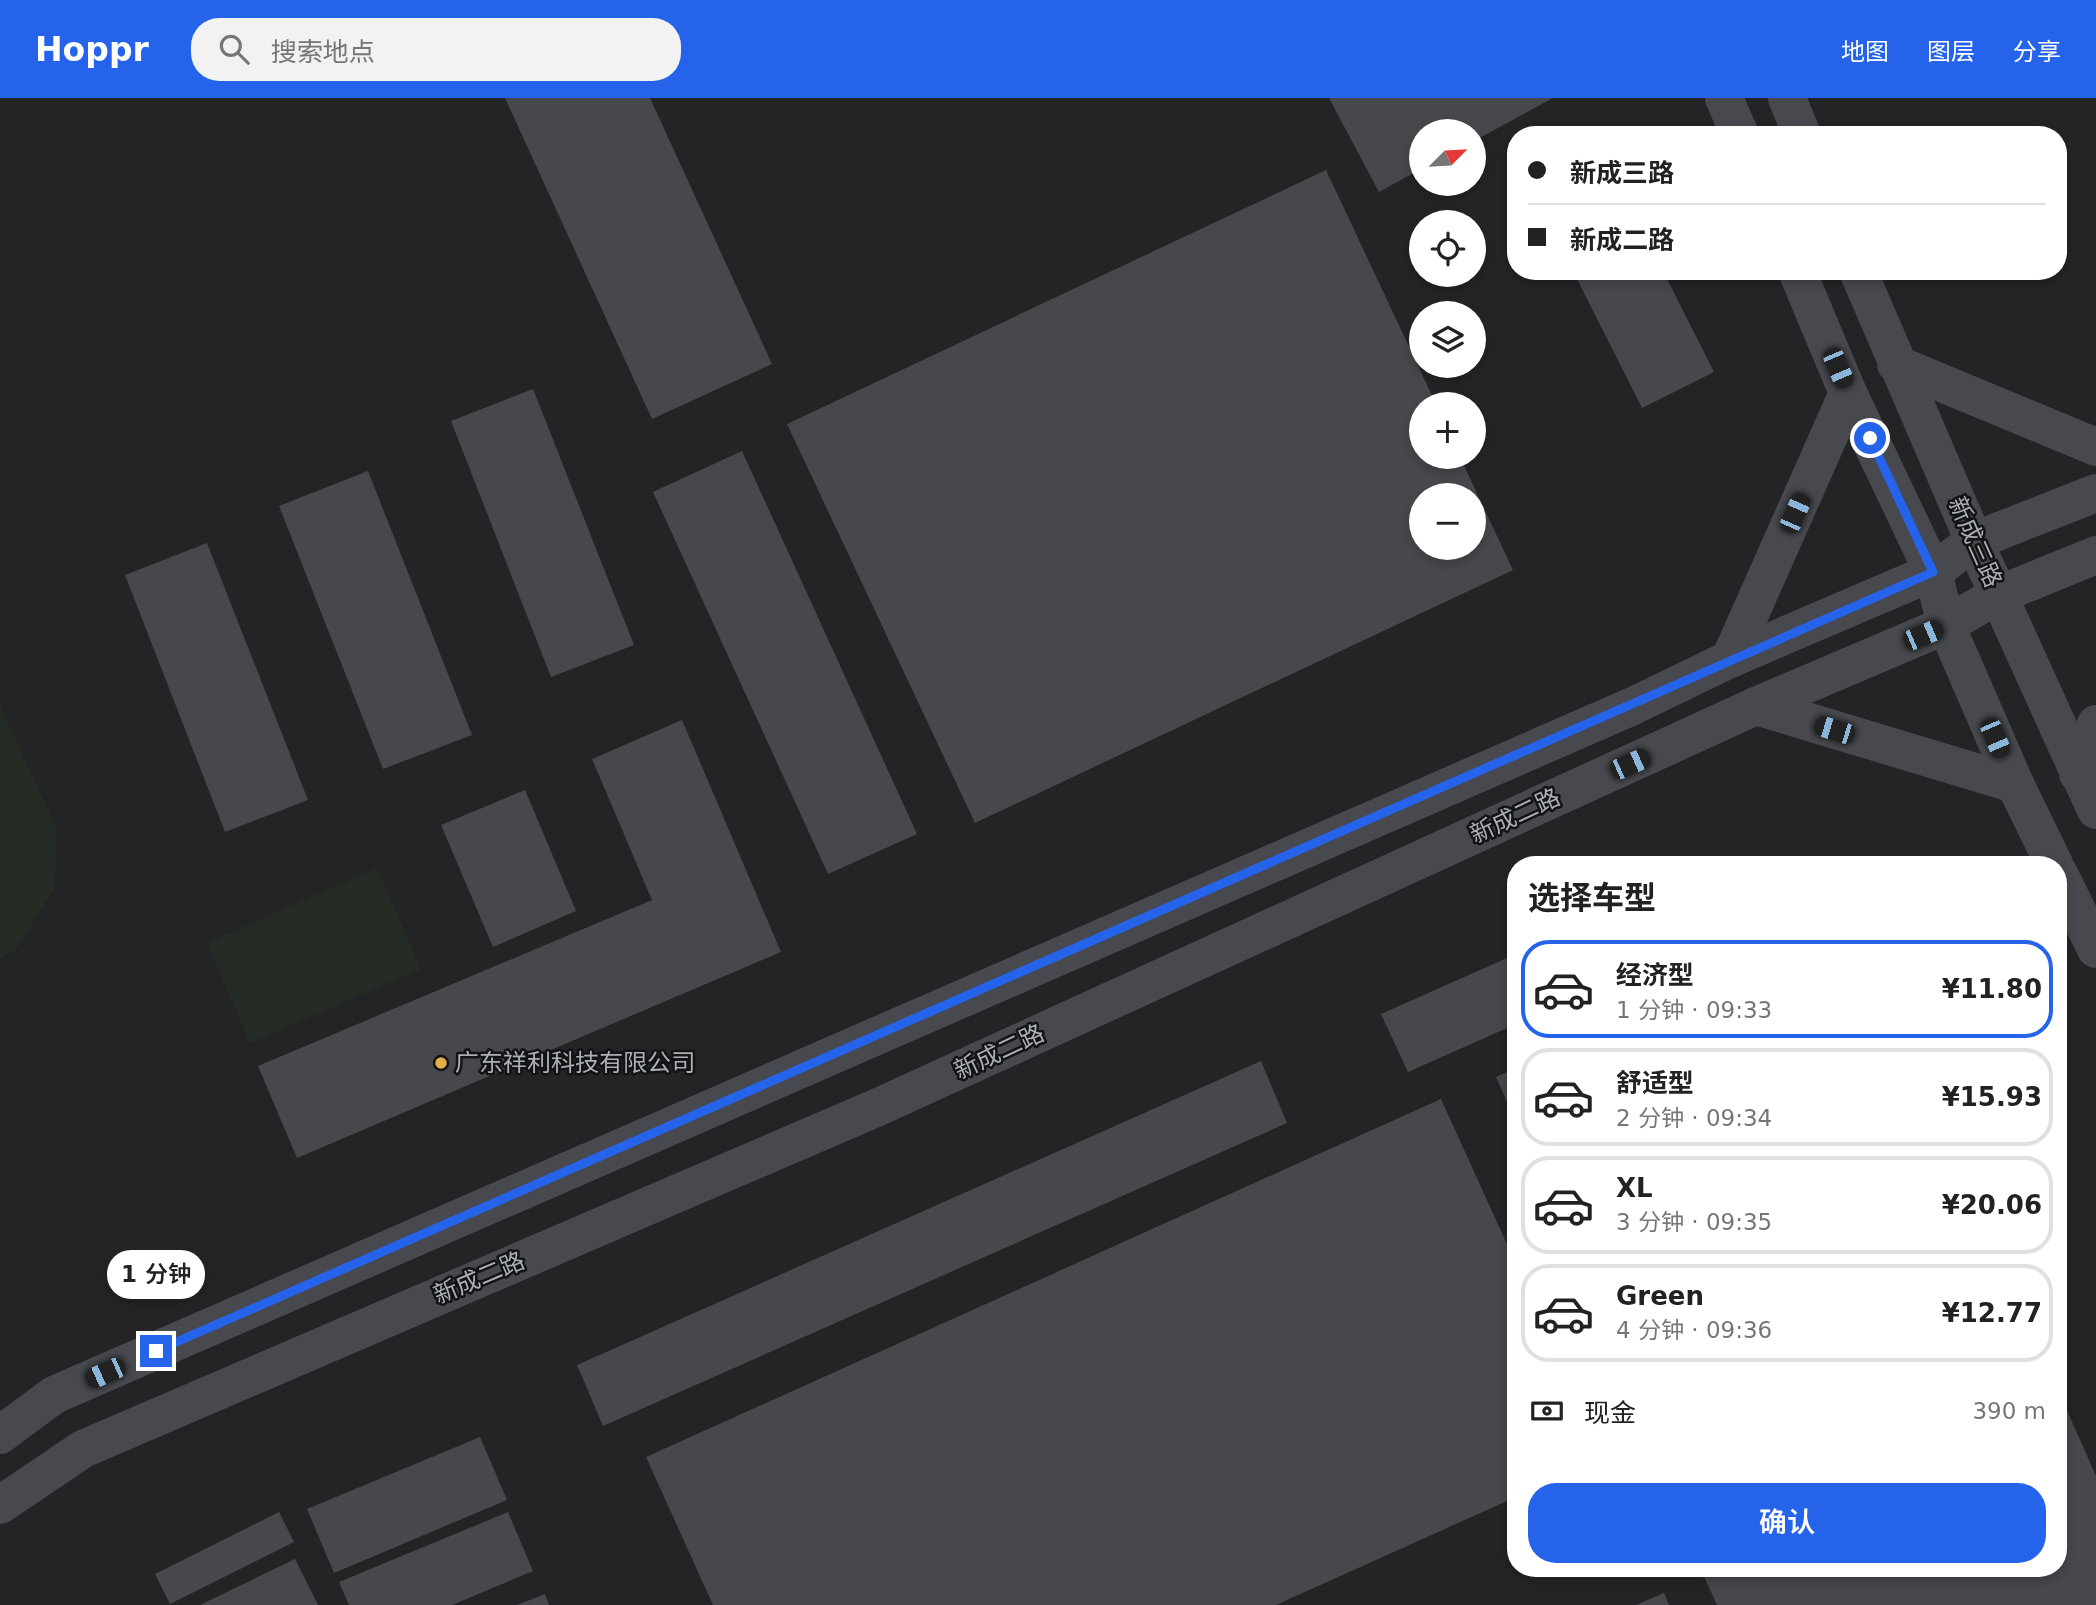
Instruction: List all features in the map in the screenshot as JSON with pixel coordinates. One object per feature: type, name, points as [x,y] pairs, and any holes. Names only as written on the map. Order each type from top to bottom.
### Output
[{"type":"street","points":[[1724,98],[1736,126]]},
{"type":"street","points":[[1787,98],[1798,126]]},
{"type":"street","name":"新成三路","points":[[1801,280],[1848,393],[1933,572],[1946,625],[2015,784],[2050,856]]},
{"type":"street","name":"新成三路","points":[[1862,280],[1896,365],[2096,810]]},
{"type":"street","points":[[1896,365],[2096,447]]},
{"type":"street","points":[[1730,659],[1848,393]]},
{"type":"street","points":[[0,1435],[54,1395],[1633,706],[1730,659],[1933,572],[1974,541],[2096,493]]},
{"type":"street","name":"新成二路","points":[[0,1505],[83,1449],[876,1108],[1756,706],[1946,625],[1998,595],[2096,555]]},
{"type":"street","points":[[1756,706],[2015,784]]},
{"type":"street","points":[[2078,774],[2096,724]]},
{"type":"street","points":[[2067,890],[2096,949]]},
{"type":"street","points":[[54,1395],[83,1449]]},
{"type":"shaded area","points":[[0,98],[2096,98],[2096,1605],[0,1605]]},
{"type":"shaded area","points":[[0,706],[57,829],[55,887],[15,951],[0,958]]},
{"type":"shaded area","points":[[377,868],[421,969],[250,1043],[207,943]]},
{"type":"building","points":[[505,98],[650,98],[772,364],[652,419]]},
{"type":"building","points":[[1329,98],[1553,98],[1486,134],[1486,119],[1409,119],[1409,176],[1379,192]]},
{"type":"building","points":[[1326,170],[1409,347],[1409,378],[1424,378],[1430,392],[1409,392],[1409,469],[1466,469],[1472,483],[1409,483],[1409,560],[1486,560],[1486,512],[1513,570],[975,823],[787,424]]},
{"type":"building","points":[[1578,280],[1668,280],[1714,372],[1642,408]]},
{"type":"building","points":[[533,389],[634,645],[551,677],[451,421]]},
{"type":"building","points":[[742,451],[917,834],[828,874],[653,492]]},
{"type":"building","points":[[368,471],[472,735],[383,769],[279,506]]},
{"type":"building","points":[[207,543],[308,800],[225,832],[125,575]]},
{"type":"building","points":[[682,720],[781,952],[297,1158],[258,1066],[652,900],[592,759]]},
{"type":"building","points":[[525,790],[576,911],[493,947],[441,825]]},
{"type":"building","points":[[1507,958],[1507,1028],[1408,1072],[1381,1014]]},
{"type":"building","points":[[1261,1061],[1287,1123],[603,1426],[577,1365]]},
{"type":"building","points":[[1507,1072],[1507,1102],[1496,1077]]},
{"type":"building","points":[[1441,1099],[1507,1244],[1507,1501],[1276,1605],[713,1605],[646,1457]]},
{"type":"building","points":[[2067,1411],[2096,1476],[2096,1605],[1717,1605],[1704,1577],[2067,1577]]},
{"type":"building","points":[[480,1437],[507,1500],[334,1573],[307,1509]]},
{"type":"building","points":[[279,1512],[294,1542],[170,1604],[155,1574]]},
{"type":"building","points":[[508,1512],[533,1571],[452,1605],[349,1605],[339,1582]]},
{"type":"building","points":[[295,1559],[318,1605],[200,1605]]},
{"type":"building","points":[[1664,1593],[1669,1605],[1636,1605]]},
{"type":"building","points":[[545,1594],[549,1605],[517,1605]]},
{"type":"place","name":"广东祥利科技有限公司","points":[[441,1063]]},
{"type":"route","points":[[156,1351],[1633,706],[1730,659],[1933,572],[1870,438]]}]
